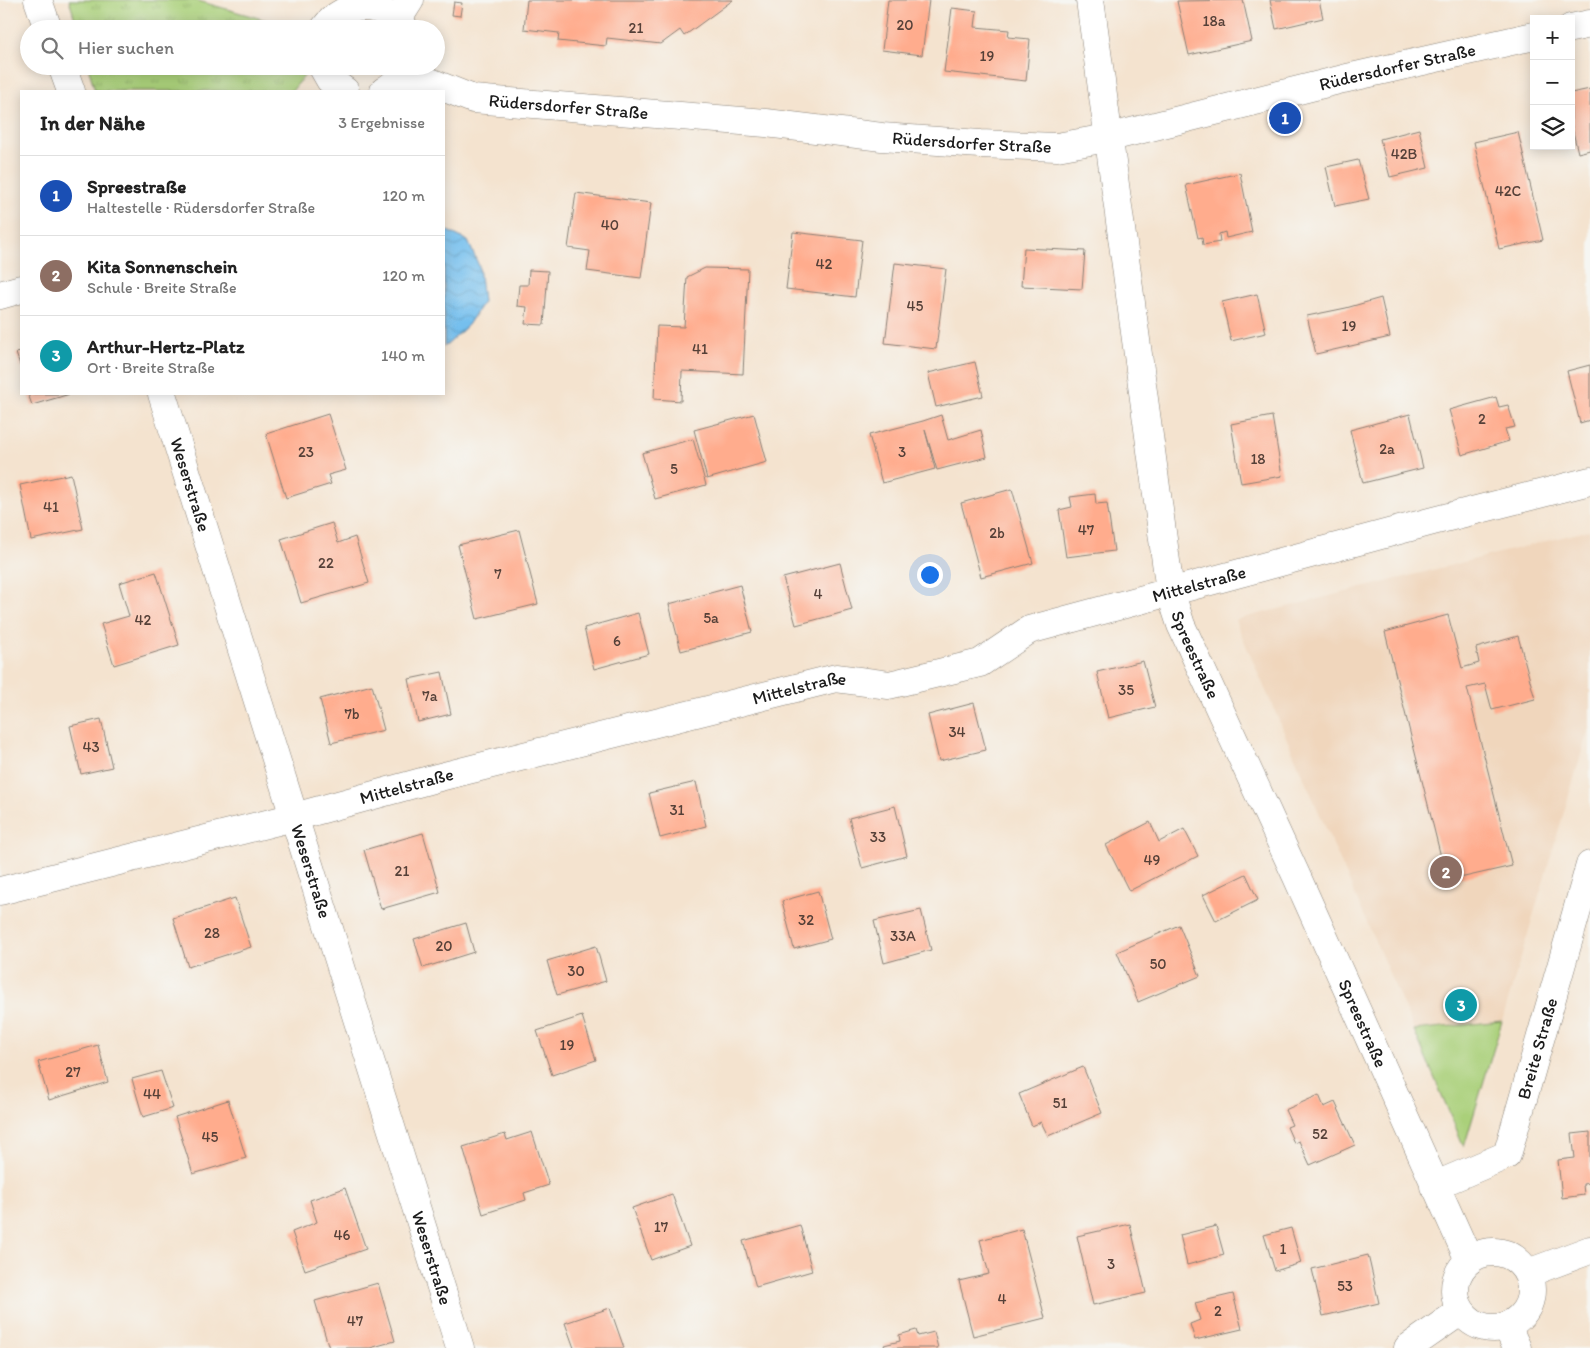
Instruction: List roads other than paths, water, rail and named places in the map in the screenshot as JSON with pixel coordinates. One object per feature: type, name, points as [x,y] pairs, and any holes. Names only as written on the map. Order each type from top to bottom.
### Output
[{"type":"street","points":[[38,0],[45,20]]},
{"type":"street","name":"Spreestraße","points":[[1090,0],[1170,591],[1181,625],[1296,875],[1468,1260]]},
{"type":"street","points":[[330,20],[345,8],[359,4],[373,5],[404,16]]},
{"type":"street","points":[[1575,27],[1590,24]]},
{"type":"street","name":"Rüdersdorfer Straße","points":[[419,75],[473,99],[766,123],[882,137],[1057,147],[1108,138],[1343,79],[1530,37]]},
{"type":"street","points":[[65,75],[71,90]]},
{"type":"street","points":[[386,90],[396,84],[402,75]]},
{"type":"street","points":[[0,295],[20,289]]},
{"type":"street","name":"Weserstraße","points":[[162,395],[460,1348]]},
{"type":"street","name":"Mittelstraße","points":[[0,891],[836,678],[889,685],[980,663],[1029,630],[1590,481]]},
{"type":"street","name":"Breite Straße","points":[[1434,1186],[1507,1155],[1590,865]]},
{"type":"street","points":[[1528,1274],[1590,1250]]},
{"type":"street","points":[[1484,1252],[1502,1252],[1517,1260],[1528,1274],[1532,1286],[1531,1298],[1527,1310],[1518,1319],[1512,1337],[1474,1323],[1461,1311],[1456,1298],[1455,1284],[1460,1271],[1468,1260],[1484,1252]]},
{"type":"street","points":[[1408,1348],[1461,1311]]},
{"type":"water","points":[[445,230],[468,241],[479,266],[483,302],[468,325],[445,346]]},
{"type":"place","name":"Spreestraße","points":[[1285,118]]},
{"type":"place","name":"Kita Sonnenschein","points":[[1446,872]]},
{"type":"place","name":"Arthur-Hertz-Platz","points":[[1461,1005]]}]
